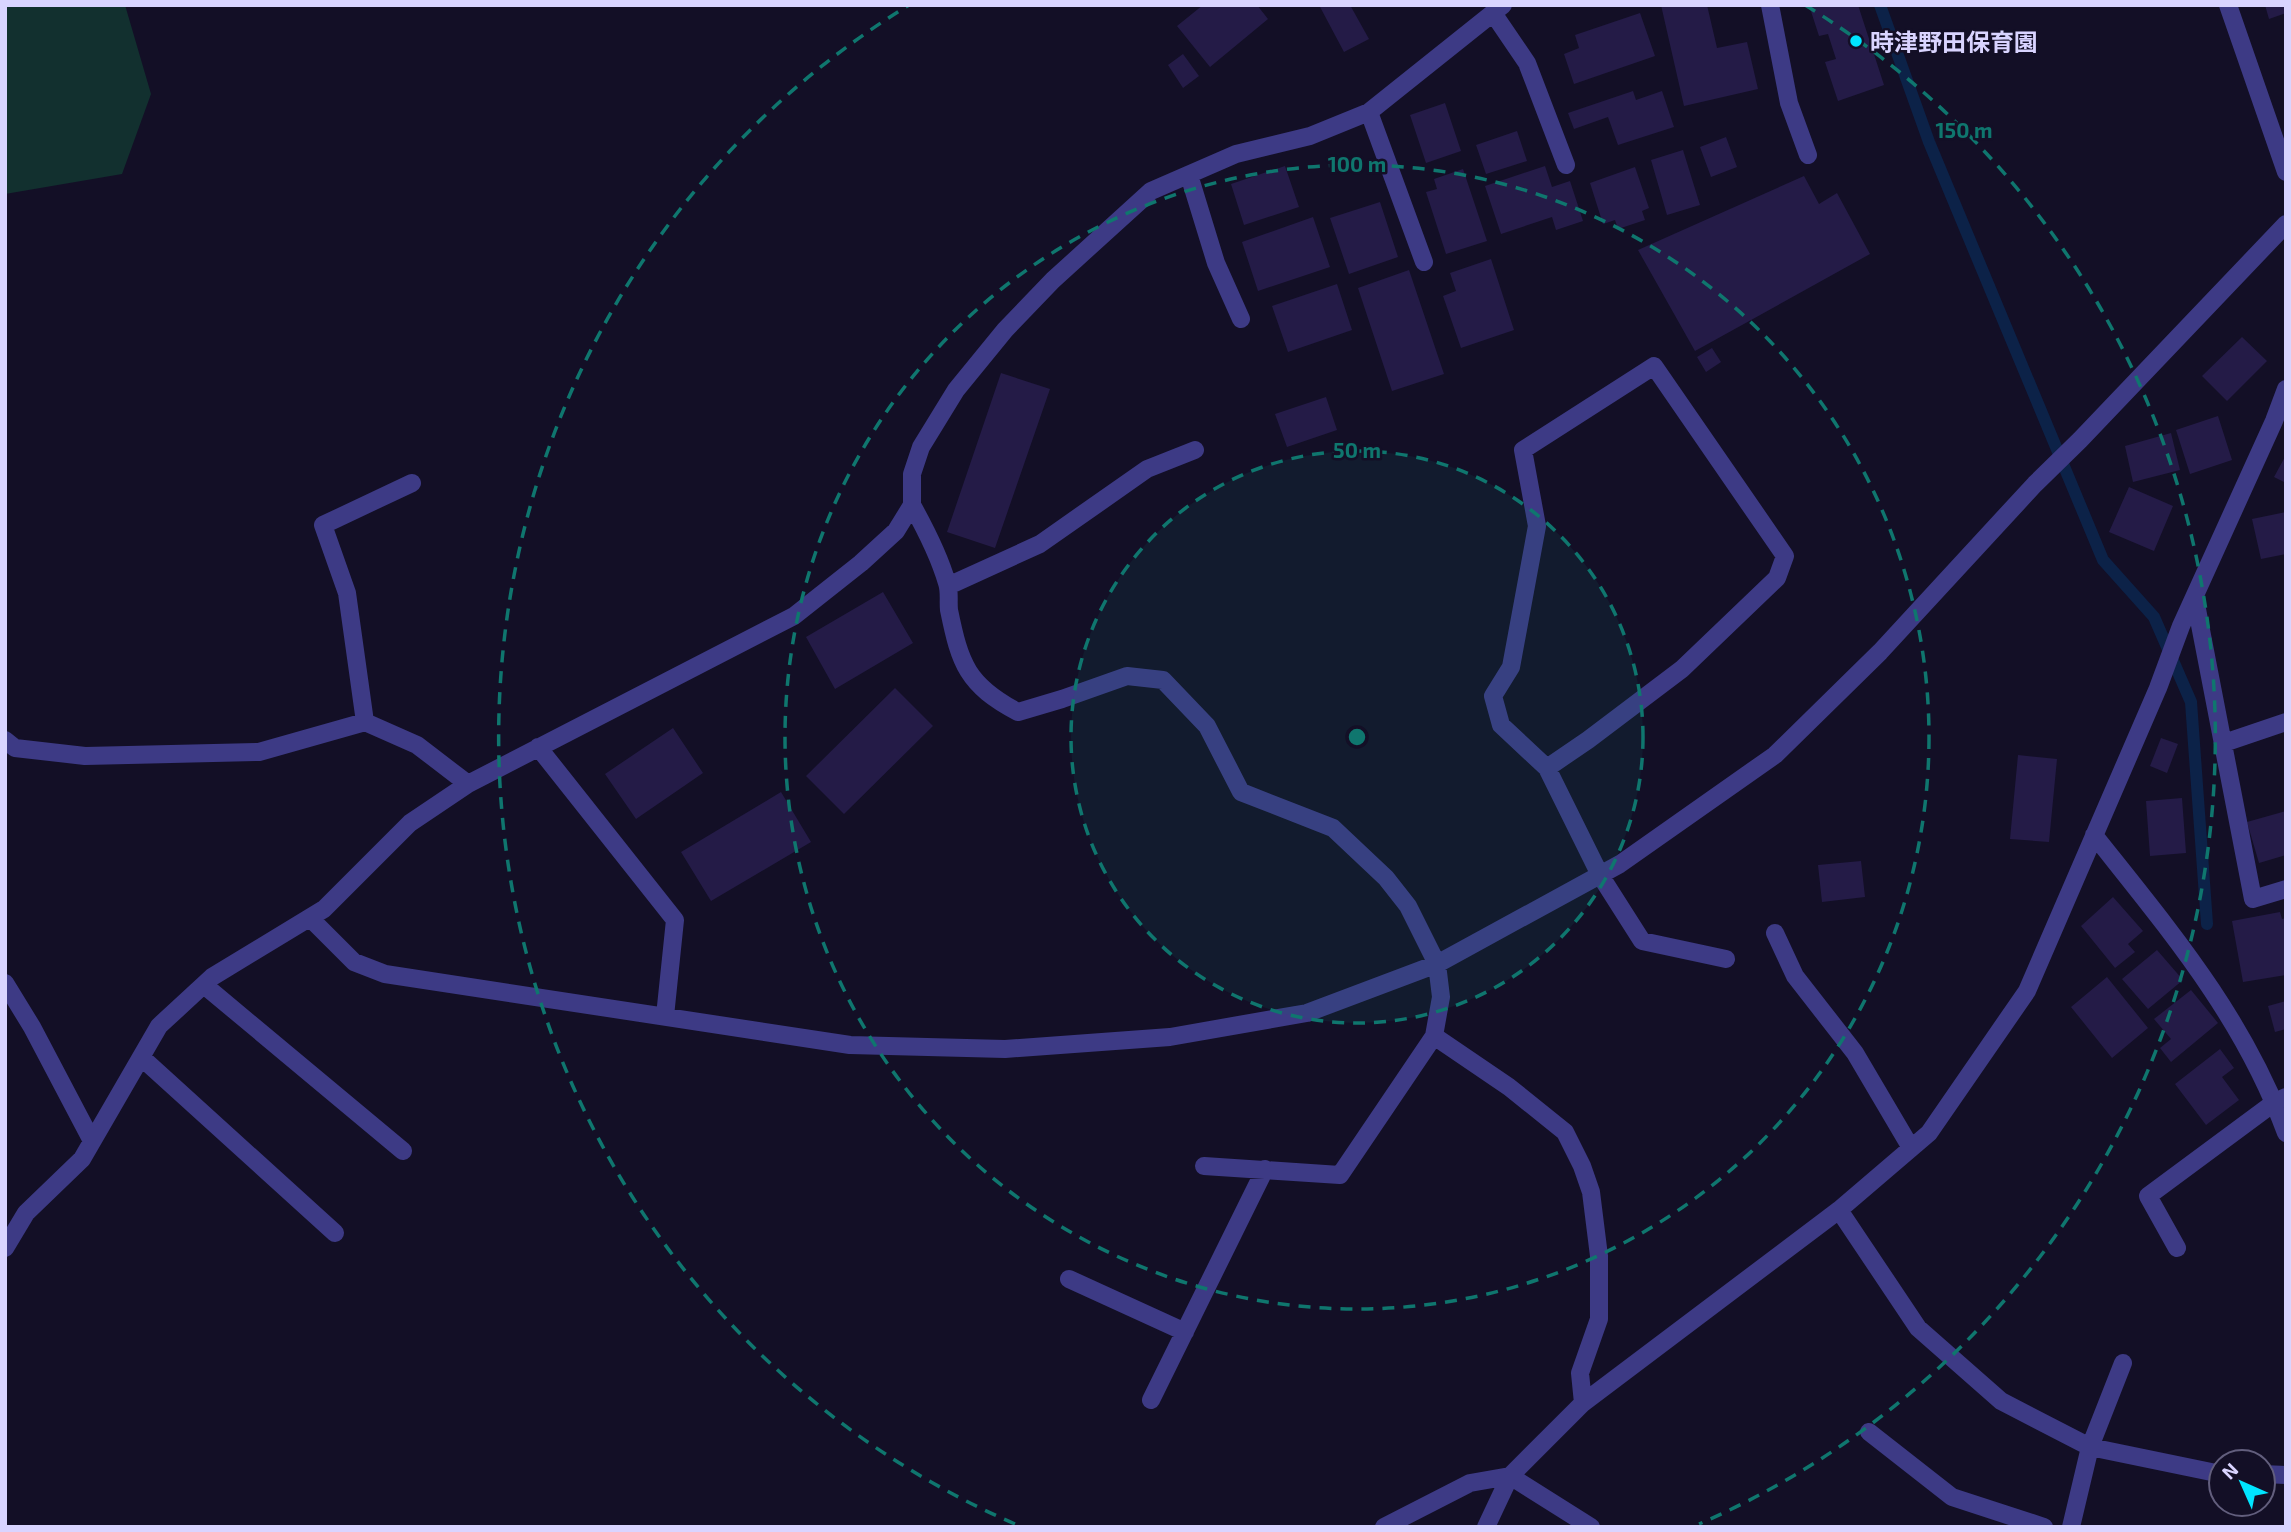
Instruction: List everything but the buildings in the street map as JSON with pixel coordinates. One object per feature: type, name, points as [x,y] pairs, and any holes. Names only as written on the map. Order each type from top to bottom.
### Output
[{"type":"street","points":[[1770,5],[1789,103],[1808,155]]},
{"type":"street","points":[[2228,5],[2286,172]]},
{"type":"street","points":[[1204,1166],[1340,1175],[1434,1036],[1441,997],[1437,964],[1408,906],[1386,878],[1333,828],[1241,792],[1206,726],[1163,680],[1127,676],[1018,712],[991,698],[968,672],[957,650],[948,605],[948,586],[931,538],[912,505],[912,474],[921,447],[956,390],[1005,330],[1053,280],[1151,191],[1236,154],[1310,136],[1369,112],[1498,9],[1527,63],[1566,165]]},
{"type":"street","points":[[1369,112],[1424,261]]},
{"type":"street","points":[[1189,175],[1216,263],[1241,319]]},
{"type":"street","points":[[310,918],[354,962],[385,974],[849,1045],[1005,1049],[1170,1037],[1307,1013],[1437,964],[1620,864],[1776,755],[1880,652],[2042,477],[2286,224]]},
{"type":"street","points":[[1547,768],[1682,669],[1777,578],[1785,556],[1654,366],[1523,450],[1537,526],[1511,667],[1493,696],[1501,725],[1547,768],[1600,875],[1642,941],[1726,959]]},
{"type":"street","points":[[1486,1527],[1510,1476],[1583,1403],[1839,1210],[1928,1133],[2026,991],[2158,688],[2181,626],[2286,389]]},
{"type":"street","points":[[948,586],[1040,544],[1147,469],[1195,450]]},
{"type":"street","points":[[365,722],[347,593],[323,525],[412,483]]},
{"type":"street","points":[[5,1248],[26,1213],[82,1159],[159,1026],[212,977],[324,909],[410,823],[468,784],[794,616],[861,563],[896,531],[912,505]]},
{"type":"street","points":[[2195,599],[2253,899],[2286,889]]},
{"type":"street","points":[[5,740],[15,748],[85,756],[259,752],[365,722],[417,745],[468,784]]},
{"type":"street","points":[[2224,743],[2286,722]]},
{"type":"street","points":[[538,747],[675,920],[665,1016]]},
{"type":"street","points":[[2094,835],[2196,965],[2240,1032],[2280,1099],[2286,1133]]},
{"type":"street","points":[[1775,933],[1795,976],[1855,1053],[1911,1148]]},
{"type":"street","points":[[5,983],[32,1027],[92,1141]]},
{"type":"street","points":[[204,985],[403,1151]]},
{"type":"street","points":[[1434,1036],[1509,1087],[1566,1132],[1582,1166],[1591,1192],[1600,1256],[1599,1319],[1580,1373],[1583,1403]]},
{"type":"street","points":[[141,1057],[335,1233]]},
{"type":"street","points":[[2177,1248],[2148,1196],[2280,1099]]},
{"type":"street","points":[[1151,1400],[1265,1169]]},
{"type":"street","points":[[1839,1210],[1918,1328],[2001,1401],[2090,1447],[2207,1471]]},
{"type":"street","points":[[1069,1279],[1185,1332]]},
{"type":"street","points":[[2071,1527],[2090,1447],[2123,1363]]},
{"type":"street","points":[[1869,1432],[1952,1497],[2044,1527]]},
{"type":"street","points":[[1384,1527],[1470,1483],[1510,1476],[1591,1527]]},
{"type":"green space","points":[[5,5],[125,5],[151,94],[122,174],[5,194]]},
{"type":"waterway","points":[[1880,5],[1929,142],[2103,560],[2154,617],[2191,702],[2207,924]]},
{"type":"place","name":"時津野田保育園","points":[[1856,41]]}]
